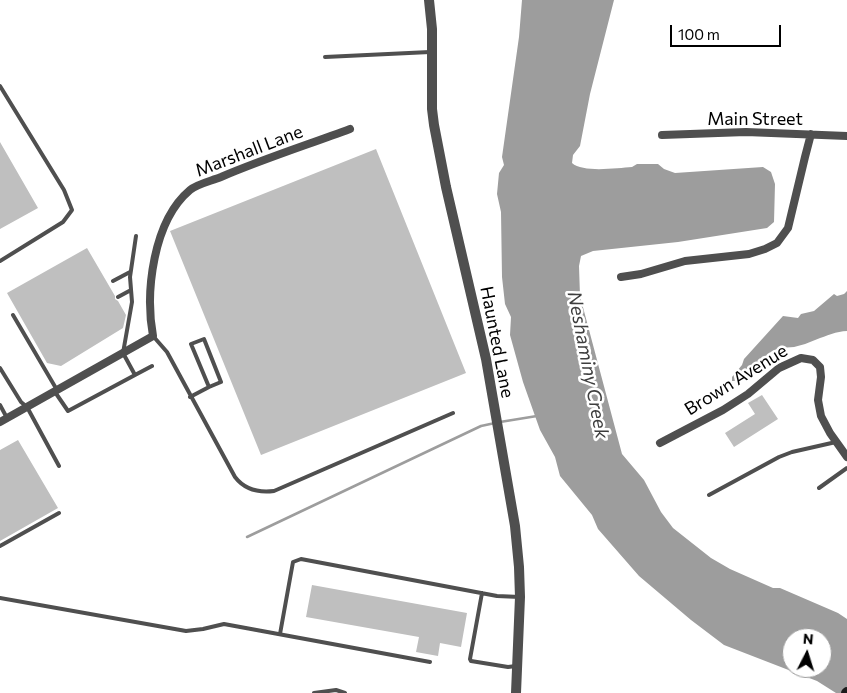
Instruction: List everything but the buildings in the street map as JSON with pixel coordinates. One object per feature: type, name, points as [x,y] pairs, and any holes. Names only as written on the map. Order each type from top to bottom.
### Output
[{"type":"street","name":"Haunted Lane","points":[[429,0],[434,125],[486,359],[514,526],[519,567],[520,597],[516,693]]},
{"type":"street","name":"Marshall Lane","points":[[154,336],[150,294],[152,269],[159,240],[174,208],[190,190],[231,172],[350,129]]},
{"type":"street","name":"Main Street","points":[[662,135],[746,132],[847,136]]},
{"type":"street","points":[[621,277],[685,261],[749,254],[765,249],[777,242],[788,228],[811,134]]},
{"type":"street","points":[[3,420],[154,336]]},
{"type":"street","name":"Brown Avenue","points":[[660,443],[723,410],[748,394],[779,368],[801,358],[813,360],[820,369],[822,377],[819,408],[821,416],[847,457]]},
{"type":"lane","points":[[325,57],[431,52]]},
{"type":"lane","points":[[0,86],[64,190],[72,210],[63,222],[0,261]]},
{"type":"lane","points":[[135,375],[123,353],[130,322],[132,302],[130,272],[136,236]]},
{"type":"lane","points":[[113,281],[130,272]]},
{"type":"lane","points":[[118,297],[131,290]]},
{"type":"lane","points":[[13,315],[68,411],[152,366]]},
{"type":"lane","points":[[154,336],[167,352],[234,477],[246,488],[268,492],[274,491],[453,413]]},
{"type":"lane","points":[[190,396],[221,382],[204,338],[191,344],[209,387]]},
{"type":"lane","points":[[0,368],[21,402],[27,407],[59,466]]},
{"type":"lane","points":[[0,406],[3,420]]},
{"type":"lane","points":[[709,495],[779,457],[792,452],[836,442]]},
{"type":"lane","points":[[819,488],[847,468]]},
{"type":"lane","points":[[0,546],[59,513]]},
{"type":"lane","points":[[280,634],[293,562],[301,559],[497,596],[520,597]]},
{"type":"lane","points":[[482,593],[471,662],[508,667],[517,666]]},
{"type":"lane","points":[[0,598],[186,631],[224,624],[430,662]]},
{"type":"lane","points":[[314,693],[336,690],[345,693]]},
{"type":"water","name":"Neshaminy Creek","points":[[522,0],[614,0],[590,94],[580,146],[573,155],[572,163],[592,169],[632,167],[637,164],[658,164],[664,169],[675,173],[763,167],[771,172],[775,184],[774,222],[767,228],[678,242],[593,251],[581,256],[579,266],[580,296],[622,454],[644,480],[661,512],[673,528],[711,558],[730,569],[773,588],[780,588],[838,613],[847,619],[847,693],[836,693],[809,678],[832,678],[832,628],[782,628],[782,667],[724,645],[639,576],[598,529],[592,515],[560,476],[555,457],[540,430],[523,382],[510,335],[511,317],[505,304],[502,277],[501,212],[497,194],[499,173],[504,165],[502,157],[519,37]]},
{"type":"water","points":[[847,291],[847,331],[830,334],[789,348],[781,347],[769,353],[769,361],[732,381],[732,377],[742,365],[744,359],[783,316],[798,318],[801,314],[814,311],[834,294],[837,296]]},
{"type":"waterway","points":[[500,422],[537,416]]},
{"type":"waterway","points":[[247,537],[481,426],[495,423]]}]
